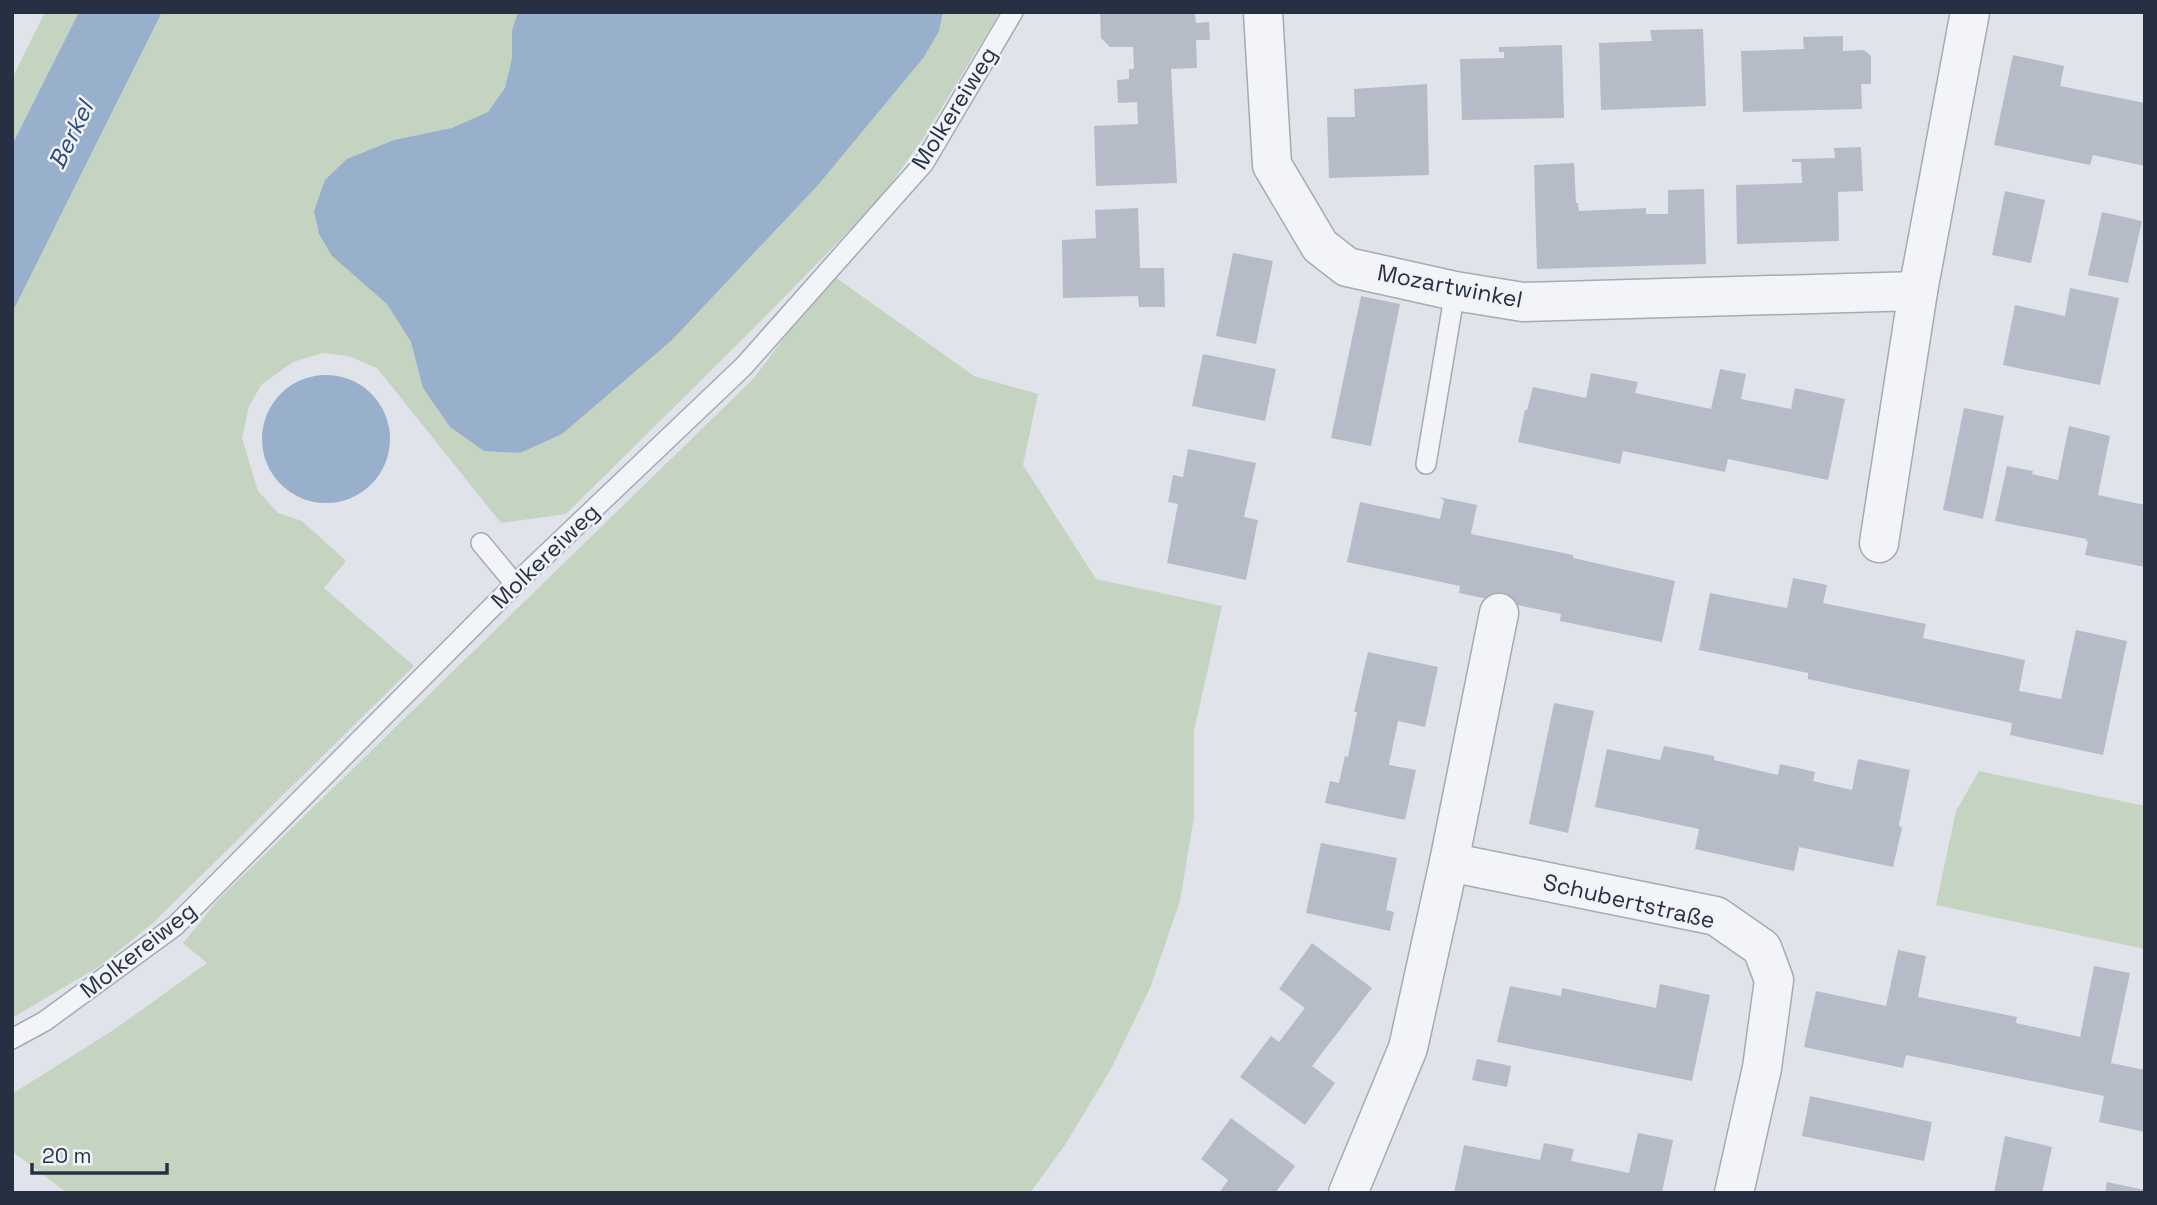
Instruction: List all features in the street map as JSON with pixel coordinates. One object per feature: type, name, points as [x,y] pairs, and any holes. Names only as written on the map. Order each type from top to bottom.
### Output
[{"type":"street","name":"Mozartwinkel","points":[[1262,12],[1272,165],[1320,246],[1347,267],[1455,291],[1523,302],[1918,291]]},
{"type":"street","points":[[1879,543],[1918,291],[1970,12]]},
{"type":"street","points":[[1348,1193],[1408,1048],[1499,613]]},
{"type":"street","name":"Schubertstraße","points":[[1449,862],[1716,916],[1762,948],[1774,980],[1762,1068],[1734,1193]]},
{"type":"lane","name":"Molkereiweg","points":[[12,1039],[45,1021],[175,926],[515,584],[744,366],[924,163],[1013,12]]},
{"type":"lane","points":[[1426,464],[1455,291]]},
{"type":"lane","points":[[481,543],[515,584]]},
{"type":"green space","points":[[45,12],[79,12],[12,145],[12,79]]},
{"type":"green space","points":[[162,12],[1000,12],[924,137],[881,198],[566,514],[501,523],[377,368],[348,356],[323,353],[293,362],[262,384],[249,406],[242,438],[258,491],[278,513],[302,521],[346,561],[324,588],[414,666],[153,923],[100,966],[12,1018],[12,313]]},
{"type":"green space","points":[[835,277],[974,376],[1038,394],[1023,465],[1096,579],[1222,606],[1194,731],[1194,817],[1180,901],[1150,988],[1111,1069],[1065,1145],[1030,1193],[67,1193],[12,1151],[12,1094],[115,1029],[207,963],[183,943],[218,900],[754,378],[804,311]]},
{"type":"green space","points":[[1979,771],[2145,806],[2145,949],[1936,905],[1956,811]]},
{"type":"water","name":"Berkel","points":[[79,12],[162,12],[12,313],[12,145]]},
{"type":"water","points":[[518,12],[943,12],[939,31],[924,57],[818,185],[672,340],[562,434],[520,453],[484,451],[450,427],[423,388],[411,342],[387,304],[332,256],[319,234],[314,211],[325,180],[347,159],[394,140],[452,128],[488,112],[505,88],[512,58],[512,31]]},
{"type":"water","points":[[326,375],[350,380],[371,394],[385,415],[390,439],[385,463],[371,484],[350,498],[326,503],[302,498],[281,484],[267,463],[262,439],[267,415],[281,394],[302,380]]},
{"type":"building","points":[[1100,12],[1195,12],[1196,23],[1209,22],[1210,40],[1196,40],[1197,68],[1171,69],[1177,183],[1096,186],[1094,126],[1138,124],[1137,102],[1118,103],[1117,80],[1129,79],[1129,69],[1134,69],[1133,47],[1110,47],[1101,38]]},
{"type":"building","points":[[1703,29],[1706,106],[1601,110],[1599,43],[1652,41],[1650,30]]},
{"type":"building","points":[[1843,36],[1843,51],[1864,50],[1871,56],[1871,84],[1861,84],[1862,109],[1743,112],[1741,51],[1804,49],[1803,37]]},
{"type":"building","points":[[1562,45],[1564,118],[1462,120],[1460,59],[1504,58],[1504,52],[1499,52],[1499,47]]},
{"type":"building","points":[[2013,55],[2064,66],[2060,86],[2145,103],[2145,166],[2093,155],[2090,165],[1994,145]]},
{"type":"building","points":[[1427,84],[1429,175],[1329,178],[1327,117],[1355,117],[1354,89]]},
{"type":"building","points":[[1861,147],[1863,191],[1838,192],[1839,241],[1737,244],[1736,185],[1802,183],[1801,162],[1792,162],[1792,159],[1835,158],[1834,148]]},
{"type":"building","points":[[1574,163],[1576,203],[1579,211],[1646,208],[1646,214],[1668,214],[1668,190],[1704,189],[1706,264],[1537,269],[1534,165]]},
{"type":"building","points":[[2005,191],[2045,200],[2031,263],[1992,255]]},
{"type":"building","points":[[1138,208],[1140,268],[1164,268],[1165,307],[1139,307],[1138,296],[1063,298],[1062,240],[1096,238],[1095,210]]},
{"type":"building","points":[[2102,212],[2142,221],[2128,283],[2088,275]]},
{"type":"building","points":[[1233,253],[1273,261],[1256,344],[1216,336]]},
{"type":"building","points":[[2070,288],[2119,298],[2100,385],[2003,365],[2015,305],[2065,316]]},
{"type":"building","points":[[1361,296],[1400,304],[1371,446],[1331,438]]},
{"type":"building","points":[[1203,354],[1276,369],[1265,421],[1192,406]]},
{"type":"building","points":[[1720,369],[1746,374],[1741,399],[1791,409],[1795,388],[1845,399],[1828,480],[1728,459],[1725,472],[1623,451],[1620,464],[1518,442],[1533,387],[1586,398],[1591,373],[1638,382],[1635,393],[1711,409]]},
{"type":"building","points":[[1964,408],[2004,416],[1983,519],[1943,510]]},
{"type":"building","points":[[2069,426],[2110,436],[2098,495],[2145,505],[2145,567],[2085,555],[2087,539],[1995,521],[2007,466],[2058,480]]},
{"type":"building","points":[[1188,449],[1256,463],[1244,517],[1258,520],[1246,580],[1167,563],[1178,504],[1168,502],[1173,475],[1183,477]]},
{"type":"building","points":[[1439,497],[1477,505],[1471,534],[1573,555],[1573,558],[1675,581],[1662,642],[1560,621],[1561,614],[1459,593],[1460,586],[1347,562],[1360,502],[1440,519],[1444,500]]},
{"type":"building","points":[[1793,578],[1827,585],[1823,603],[1926,624],[1923,638],[2025,660],[2019,691],[2061,699],[2076,630],[2127,641],[2103,755],[2010,735],[2012,723],[1808,679],[1808,673],[1699,650],[1710,593],[1787,608]]},
{"type":"building","points":[[1368,652],[1438,667],[1425,727],[1398,721],[1389,765],[1416,770],[1405,820],[1325,803],[1330,781],[1339,783],[1345,756],[1348,757],[1357,712],[1354,712]]},
{"type":"building","points":[[1554,703],[1594,711],[1568,833],[1529,824]]},
{"type":"building","points":[[1664,746],[1714,756],[1714,760],[1778,775],[1780,764],[1815,772],[1813,781],[1852,790],[1858,759],[1910,770],[1899,825],[1902,828],[1893,867],[1799,847],[1794,871],[1695,849],[1699,829],[1595,807],[1607,749],[1660,760]]},
{"type":"building","points":[[1321,843],[1397,858],[1386,910],[1394,912],[1390,931],[1306,913]]},
{"type":"building","points":[[1312,943],[1372,988],[1312,1066],[1335,1083],[1305,1125],[1240,1077],[1271,1036],[1279,1042],[1305,1008],[1279,989]]},
{"type":"building","points":[[1898,950],[1926,956],[1918,997],[2017,1017],[2016,1023],[2080,1037],[2094,966],[2130,973],[2111,1063],[2145,1070],[2145,1132],[2099,1122],[2104,1096],[1906,1055],[1903,1068],[1804,1047],[1816,991],[1886,1006]]},
{"type":"building","points":[[1660,984],[1710,995],[1692,1081],[1497,1042],[1510,986],[1561,996],[1562,988],[1656,1008]]},
{"type":"building","points":[[1477,1059],[1511,1066],[1507,1087],[1472,1080]]},
{"type":"building","points":[[1810,1096],[1932,1122],[1924,1161],[1802,1136]]},
{"type":"building","points":[[1231,1118],[1295,1166],[1275,1193],[1219,1193],[1228,1180],[1201,1159]]},
{"type":"building","points":[[1638,1133],[1673,1140],[1662,1193],[1454,1193],[1464,1145],[1540,1160],[1544,1143],[1574,1149],[1571,1161],[1629,1173]]},
{"type":"building","points":[[2005,1136],[2052,1147],[2042,1193],[1994,1193]]},
{"type":"building","points":[[2107,1182],[2145,1190],[2145,1193],[2105,1193]]}]
